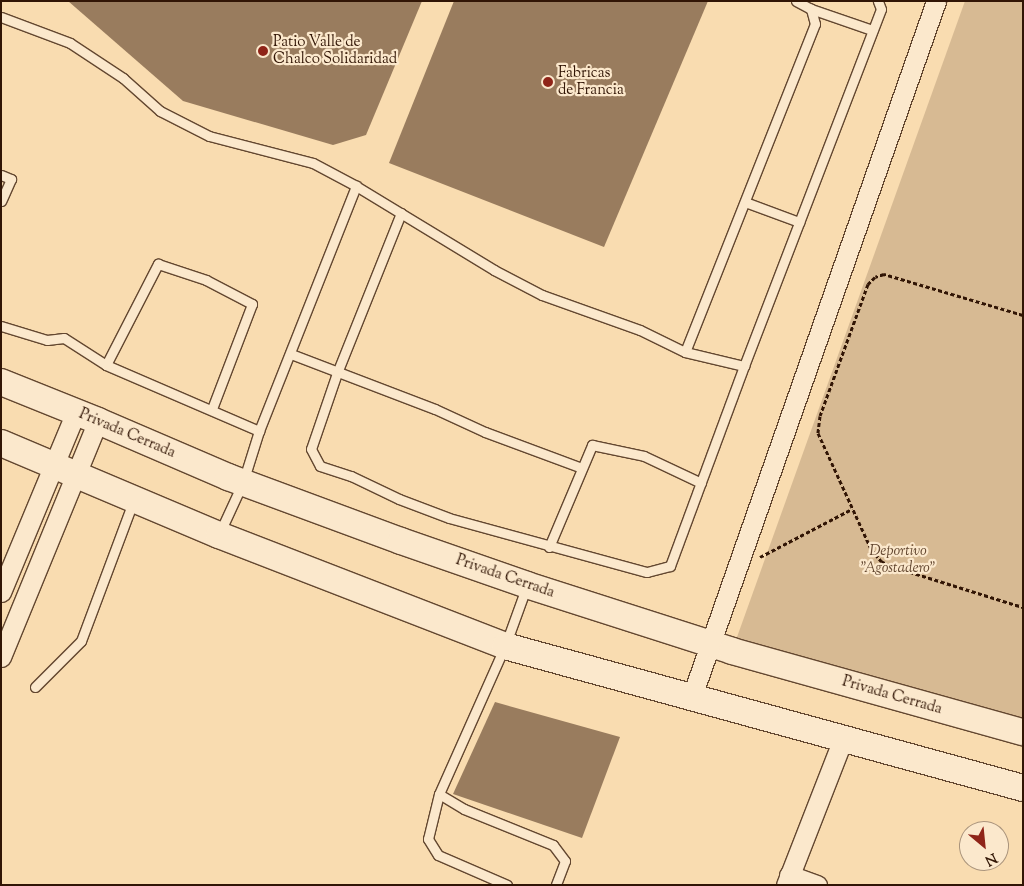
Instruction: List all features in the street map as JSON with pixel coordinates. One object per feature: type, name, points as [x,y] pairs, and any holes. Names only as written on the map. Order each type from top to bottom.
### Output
[{"type":"street","points":[[692,696],[936,1]]},
{"type":"street","name":"Privada Cerrada","points":[[1,382],[243,482],[401,542],[710,644],[1023,732]]},
{"type":"street","points":[[1,657],[65,470],[87,417]]},
{"type":"street","points":[[1,443],[219,535],[505,646],[1023,788]]},
{"type":"street","points":[[1,592],[65,470]]},
{"type":"street","points":[[817,885],[787,880],[843,739]]},
{"type":"lane","points":[[401,213],[337,373],[311,449],[320,466],[351,476],[399,499],[449,518],[549,547],[647,572],[670,566],[744,366],[881,10],[878,1]]},
{"type":"lane","points":[[804,4],[872,30]]},
{"type":"lane","points":[[685,352],[815,24],[804,4]]},
{"type":"lane","points":[[1,17],[70,43],[123,78],[160,111],[209,136],[313,163],[356,186],[494,270],[542,295],[640,330],[685,352],[744,366]]},
{"type":"lane","points":[[1,175],[11,179],[1,201]]},
{"type":"lane","points":[[219,535],[243,482],[259,431],[356,186]]},
{"type":"lane","points":[[745,202],[799,222]]},
{"type":"lane","points":[[106,366],[158,264],[206,280],[252,304],[212,409]]},
{"type":"lane","points":[[1,326],[47,340],[64,338],[106,366],[212,409],[259,431]]},
{"type":"lane","points":[[291,354],[337,373],[387,390],[484,432],[582,468]]},
{"type":"lane","points":[[549,547],[592,445],[644,456],[700,483]]},
{"type":"lane","points":[[35,687],[81,641],[134,499]]},
{"type":"lane","points":[[507,885],[438,855],[428,839],[439,794],[505,646],[527,585]]},
{"type":"lane","points":[[439,794],[464,809],[553,845],[565,861],[556,885]]},
{"type":"path","points":[[1023,315],[884,274],[875,276],[868,284],[820,416],[818,433],[871,549],[881,560],[891,566],[1023,606]]},
{"type":"path","points":[[735,570],[852,509]]},
{"type":"green space","name":"Deportivo \"Agostadero\"","points":[[965,1],[1023,1],[1023,720],[732,651]]},
{"type":"building","name":"Patio Valle de Chalco Solidaridad","points":[[68,1],[422,1],[366,135],[333,145],[183,101]]},
{"type":"building","name":"Fabricas de Francia","points":[[454,1],[708,1],[604,247],[389,163]]},
{"type":"building","points":[[495,702],[620,737],[582,838],[453,794]]},
{"type":"place","name":"Patio Valle de Chalco Solidaridad","points":[[263,51]]},
{"type":"place","name":"Fabricas de Francia","points":[[548,82]]}]
